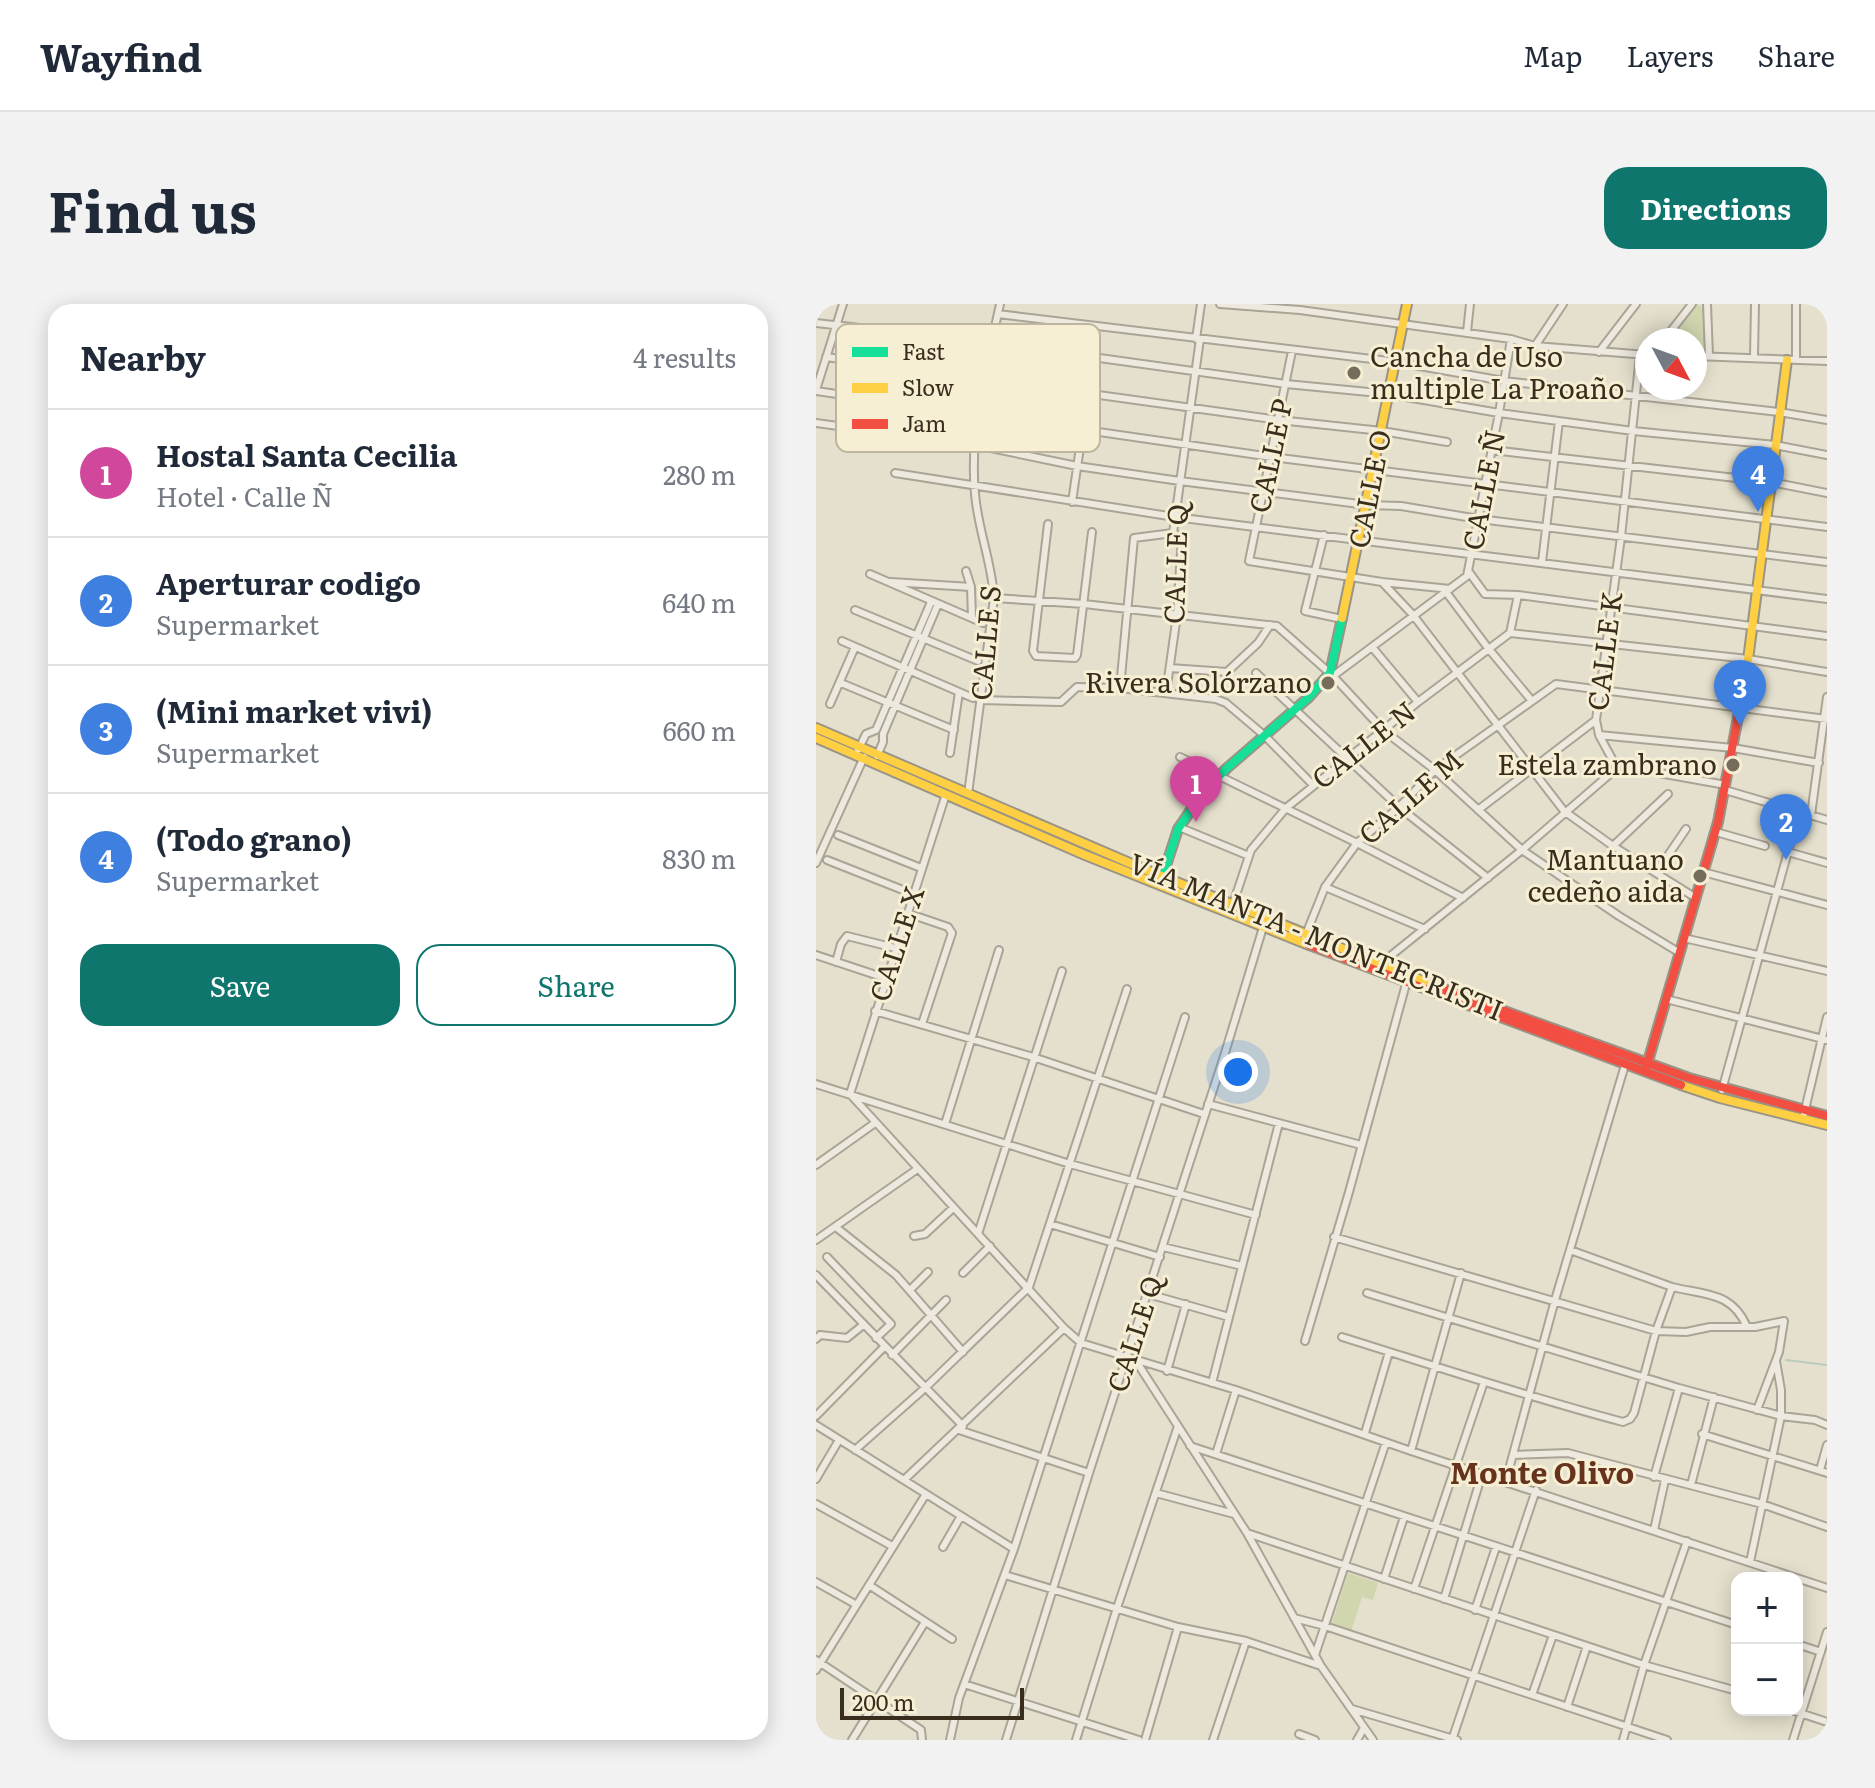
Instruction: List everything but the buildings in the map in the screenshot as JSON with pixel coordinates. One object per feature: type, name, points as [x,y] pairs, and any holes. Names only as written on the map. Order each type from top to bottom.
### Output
[{"type":"main road","name":"CALLE O","points":[[1332,674],[1407,304]]},
{"type":"main road","points":[[1645,1069],[1716,832],[1726,787],[1753,628],[1779,412],[1791,360]]},
{"type":"main road","name":"CALLE Ñ","points":[[1161,882],[1179,827],[1191,809],[1221,776],[1332,674]]},
{"type":"main road","name":"VÍA MANTA - MONTECRISTI","points":[[816,728],[862,752],[968,794],[1161,882]]},
{"type":"main road","name":"VÍA MANTA - MONTECRISTI","points":[[816,738],[862,752]]},
{"type":"main road","name":"VÍA MANTA - MONTECRISTI","points":[[876,758],[946,794],[1375,968],[1645,1069],[1721,1094],[1804,1115],[1827,1125]]},
{"type":"main road","name":"VÍA MANTA - MONTECRISTI","points":[[1804,1115],[1827,1116]]},
{"type":"street","points":[[837,324],[843,304]]},
{"type":"street","name":"CALLE S","points":[[996,324],[1000,304]]},
{"type":"street","name":"CALLE Q","points":[[1166,693],[1177,615],[1182,537],[1173,533],[1196,371],[1201,304]]},
{"type":"street","points":[[1220,304],[1301,307],[1511,339],[1535,346],[1635,354]]},
{"type":"street","points":[[1467,332],[1470,304]]},
{"type":"street","points":[[1535,346],[1563,304]]},
{"type":"street","points":[[1599,352],[1636,304]]},
{"type":"street","points":[[1673,328],[1692,304]]},
{"type":"street","points":[[1707,304],[1709,356],[1827,361]]},
{"type":"street","points":[[1754,357],[1755,304]]},
{"type":"street","points":[[1791,360],[1796,304]]},
{"type":"street","points":[[998,314],[1078,324]]},
{"type":"street","points":[[816,323],[836,327],[816,391],[836,394]]},
{"type":"street","points":[[1100,327],[1397,362],[1504,381],[1635,398]]},
{"type":"street","name":"CALLE Ñ","points":[[1332,674],[1464,580],[1469,572],[1511,339]]},
{"type":"street","name":"CALLE P","points":[[1292,351],[1249,561],[1315,571]]},
{"type":"street","points":[[826,357],[836,358]]},
{"type":"street","points":[[1100,359],[1286,384],[1389,394],[1633,431],[1775,445],[1827,455]]},
{"type":"street","points":[[1100,396],[1382,431],[1447,442]]},
{"type":"street","name":"CALLE K","points":[[1375,968],[1522,850],[1617,768],[1599,735],[1596,720],[1637,400]]},
{"type":"street","points":[[1657,400],[1827,420]]},
{"type":"street","points":[[1542,562],[1559,421]]},
{"type":"street","points":[[816,423],[836,426]]},
{"type":"street","points":[[1100,433],[1827,527]]},
{"type":"street","points":[[1492,450],[1771,482],[1827,493]]},
{"type":"street","name":"CALLE S","points":[[968,794],[994,598],[992,572],[974,485],[976,452]]},
{"type":"street","points":[[1010,452],[1077,466],[1180,481],[1367,505],[1401,506],[1547,528],[1827,562]]},
{"type":"street","points":[[1072,502],[1079,452]]},
{"type":"street","points":[[895,473],[1175,517],[1827,599]]},
{"type":"street","points":[[1048,524],[1033,651],[1036,656],[1075,658],[1077,655],[1092,532]]},
{"type":"street","points":[[1120,688],[1134,538],[1173,533]]},
{"type":"street","points":[[1324,535],[1305,611],[1342,619]]},
{"type":"street","points":[[966,571],[971,587],[972,618]]},
{"type":"street","points":[[1315,571],[1448,590],[1488,648],[1532,701]]},
{"type":"street","points":[[1469,572],[1485,594],[1518,595],[1827,636]]},
{"type":"street","points":[[870,574],[983,623]]},
{"type":"street","points":[[887,582],[971,587]]},
{"type":"street","points":[[1382,582],[1413,615],[1564,811],[1696,898]]},
{"type":"street","points":[[1518,595],[1510,633],[1748,659],[1827,672]]},
{"type":"street","points":[[994,598],[1084,604],[1277,626],[1332,674],[1383,730],[1435,770],[1522,850],[1680,953]]},
{"type":"street","points":[[876,758],[892,704],[935,603]]},
{"type":"street","points":[[855,610],[978,661]]},
{"type":"street","points":[[1170,668],[1227,672],[1258,643],[1270,625]]},
{"type":"street","name":"CALLE N","points":[[1231,910],[1251,850],[1286,808],[1510,633]]},
{"type":"street","points":[[842,641],[973,698]]},
{"type":"street","points":[[830,704],[855,647]]},
{"type":"street","points":[[1372,647],[1418,702]]},
{"type":"street","points":[[1256,673],[1399,807],[1488,878]]},
{"type":"street","points":[[841,683],[954,730]]},
{"type":"street","name":"CALLE M","points":[[1304,938],[1325,887],[1357,843],[1399,807],[1435,770],[1556,684],[1598,689]]},
{"type":"street","points":[[981,700],[1061,702],[1077,687],[1120,688],[1216,699],[1226,703],[1265,736],[1313,785]]},
{"type":"street","points":[[1598,689],[1826,718]]},
{"type":"street","points":[[950,753],[959,692]]},
{"type":"street","points":[[1811,815],[1827,697]]},
{"type":"street","points":[[816,863],[862,752],[866,734],[876,730],[892,704]]},
{"type":"street","points":[[1478,810],[1596,720]]},
{"type":"street","points":[[1599,735],[1733,748],[1819,763]]},
{"type":"street","points":[[1180,757],[1463,898]]},
{"type":"street","points":[[1659,773],[1726,787],[1827,820]]},
{"type":"street","name":"CALLE X","points":[[850,1094],[946,794]]},
{"type":"street","points":[[1613,846],[1668,794]]},
{"type":"street","points":[[1721,1094],[1799,812]]},
{"type":"street","points":[[1179,827],[1249,856]]},
{"type":"street","points":[[1656,873],[1686,829]]},
{"type":"street","points":[[1716,832],[1765,846]]},
{"type":"street","points":[[838,835],[921,868]]},
{"type":"street","points":[[1788,852],[1827,863]]},
{"type":"street","points":[[827,860],[913,894]]},
{"type":"street","points":[[1703,872],[1827,905]]},
{"type":"street","points":[[1325,887],[1425,929]]},
{"type":"street","points":[[907,913],[948,927],[952,933],[922,1024]]},
{"type":"street","name":"CALLE Q","points":[[1006,1740],[1265,923]]},
{"type":"street","points":[[836,962],[841,944],[847,936],[895,948]]},
{"type":"street","points":[[1684,938],[1827,971]]},
{"type":"street","points":[[945,1124],[999,950]]},
{"type":"street","points":[[816,955],[885,978]]},
{"type":"street","points":[[978,1234],[1062,971]]},
{"type":"street","points":[[1305,1341],[1407,980]]},
{"type":"street","points":[[855,1450],[925,1388],[1029,1287],[1127,989]]},
{"type":"street","points":[[1666,999],[1824,1039]]},
{"type":"street","points":[[875,1011],[1033,1057],[1204,1114]]},
{"type":"street","points":[[950,1740],[964,1684],[1014,1549],[1185,1017]]},
{"type":"street","points":[[1804,1115],[1827,1017]]},
{"type":"street","points":[[1506,1480],[1555,1300],[1626,1062]]},
{"type":"street","points":[[816,1084],[1070,1164],[1256,1215]]},
{"type":"street","points":[[850,1094],[916,1170],[1081,1343],[1236,1390],[1827,1588]]},
{"type":"street","points":[[1208,1104],[1361,1145]]},
{"type":"street","points":[[816,1165],[875,1123]]},
{"type":"street","points":[[1212,1383],[1279,1123]]},
{"type":"street","points":[[816,1240],[916,1170]]},
{"type":"street","points":[[914,1236],[925,1234],[953,1208]]},
{"type":"street","points":[[1050,1224],[1160,1257]]},
{"type":"street","points":[[837,1228],[885,1265],[963,1352]]},
{"type":"street","points":[[1334,1237],[1656,1331],[1747,1327],[1784,1321],[1776,1360],[1757,1410]]},
{"type":"street","points":[[963,1273],[990,1246]]},
{"type":"street","points":[[1163,1247],[1242,1266]]},
{"type":"street","points":[[1570,1250],[1672,1287],[1727,1300],[1741,1313],[1747,1327]]},
{"type":"street","points":[[827,1257],[891,1324],[876,1338]]},
{"type":"street","points":[[910,1290],[928,1272]]},
{"type":"street","points":[[1411,1451],[1461,1273]]},
{"type":"street","points":[[816,1275],[961,1428],[1089,1473]]},
{"type":"street","points":[[1342,1337],[1529,1398],[1623,1422],[1634,1413],[1656,1331],[1672,1287]]},
{"type":"street","points":[[1367,1293],[1679,1388],[1757,1410],[1827,1425]]},
{"type":"street","points":[[1148,1294],[1229,1317]]},
{"type":"street","points":[[892,1355],[946,1300]]},
{"type":"street","points":[[1167,1371],[1186,1304]]},
{"type":"street","points":[[816,1339],[820,1335],[847,1338],[863,1325]]},
{"type":"street","points":[[905,1479],[1064,1328]]},
{"type":"street","points":[[816,1416],[884,1347]]},
{"type":"street","points":[[1365,1433],[1389,1352]]},
{"type":"street","points":[[1750,1562],[1781,1416],[1776,1360]]},
{"type":"street","points":[[1136,1361],[1247,1533],[1321,1666],[1373,1740]]},
{"type":"street","points":[[1414,1589],[1484,1382]]},
{"type":"street","points":[[1654,1477],[1679,1388]]},
{"type":"street","points":[[1216,1454],[1236,1390]]},
{"type":"street","points":[[1691,1485],[1714,1397]]},
{"type":"street","points":[[816,1425],[1014,1549]]},
{"type":"street","points":[[1076,1740],[1178,1426]]},
{"type":"street","points":[[1702,1434],[1823,1472],[1827,1445]]},
{"type":"street","points":[[816,1479],[839,1440]]},
{"type":"street","points":[[1315,1656],[1386,1442]]},
{"type":"street","points":[[1190,1446],[1731,1623]]},
{"type":"street","points":[[1513,1455],[1568,1453],[1762,1504],[1827,1527]]},
{"type":"street","points":[[1444,1599],[1482,1474]]},
{"type":"street","points":[[1654,1530],[1665,1480]]},
{"type":"street","points":[[1352,1709],[1454,1740],[1536,1490]]},
{"type":"street","points":[[1156,1493],[1234,1514]]},
{"type":"street","points":[[922,1740],[921,1730],[817,1664],[926,1494]]},
{"type":"street","points":[[816,1504],[892,1546]]},
{"type":"street","points":[[943,1547],[961,1516]]},
{"type":"street","points":[[1384,1579],[1404,1517]]},
{"type":"street","points":[[1247,1533],[1644,1665],[1731,1689]]},
{"type":"street","points":[[1623,1740],[1644,1665],[1687,1541]]},
{"type":"street","points":[[1475,1610],[1496,1547]]},
{"type":"street","points":[[1005,1575],[1178,1627],[1246,1641],[1321,1666]]},
{"type":"street","points":[[816,1582],[855,1604]]},
{"type":"street","points":[[869,1585],[952,1639]]},
{"type":"street","points":[[1294,1618],[1664,1740]]},
{"type":"street","points":[[852,1740],[925,1622]]},
{"type":"street","points":[[1145,1740],[1178,1627]]},
{"type":"street","points":[[1803,1711],[1827,1632]]},
{"type":"street","points":[[1532,1695],[1553,1635]]},
{"type":"street","points":[[1213,1740],[1246,1641]]},
{"type":"street","points":[[1567,1707],[1587,1646]]},
{"type":"street","points":[[1803,1647],[1822,1655]]},
{"type":"street","points":[[964,1684],[1139,1740]]},
{"type":"street","points":[[1803,1714],[1827,1722]]},
{"type":"street","points":[[1793,1740],[1801,1716]]},
{"type":"street","points":[[1357,1740],[1364,1728]]},
{"type":"street","points":[[1299,1734],[1315,1740]]},
{"type":"green space","points":[[1697,304],[1704,308],[1704,328],[1677,328]]},
{"type":"green space","points":[[1348,1573],[1378,1583],[1373,1600],[1362,1597],[1351,1632],[1331,1626]]},
{"type":"waterway","points":[[1786,1360],[1827,1365]]},
{"type":"traffic: fast","points":[[1161,881],[1178,829],[1202,794],[1227,768],[1308,698],[1330,673],[1342,618]]},
{"type":"traffic: slow","points":[[1342,618],[1407,304]]},
{"type":"traffic: slow","points":[[1746,675],[1787,360]]},
{"type":"traffic: slow","points":[[816,728],[1139,867],[1441,988]]},
{"type":"traffic: slow","points":[[816,738],[1085,855],[1309,945]]},
{"type":"traffic: slow","points":[[1681,1085],[1827,1125]]},
{"type":"traffic: jam","points":[[1646,1068],[1718,822],[1746,675]]},
{"type":"traffic: jam","points":[[1309,945],[1681,1085]]},
{"type":"traffic: jam","points":[[1441,988],[1689,1078],[1827,1116]]},
{"type":"place","name":"Cancha de Uso multiple La Proaño","points":[[1354,373]]},
{"type":"place","name":"(Todo grano)","points":[[1758,512]]},
{"type":"place","name":"Rivera Solórzano","points":[[1328,683]]},
{"type":"place","name":"(Mini market vivi)","points":[[1740,726]]},
{"type":"place","name":"Estela zambrano","points":[[1733,765]]},
{"type":"place","name":"Hostal Santa Cecilia","points":[[1196,822]]},
{"type":"place","name":"Aperturar codigo","points":[[1786,860]]},
{"type":"place","name":"Mantuano cedeño aida","points":[[1700,876]]},
{"type":"district","name":"Monte Olivo","points":[[1542,1474]]}]
